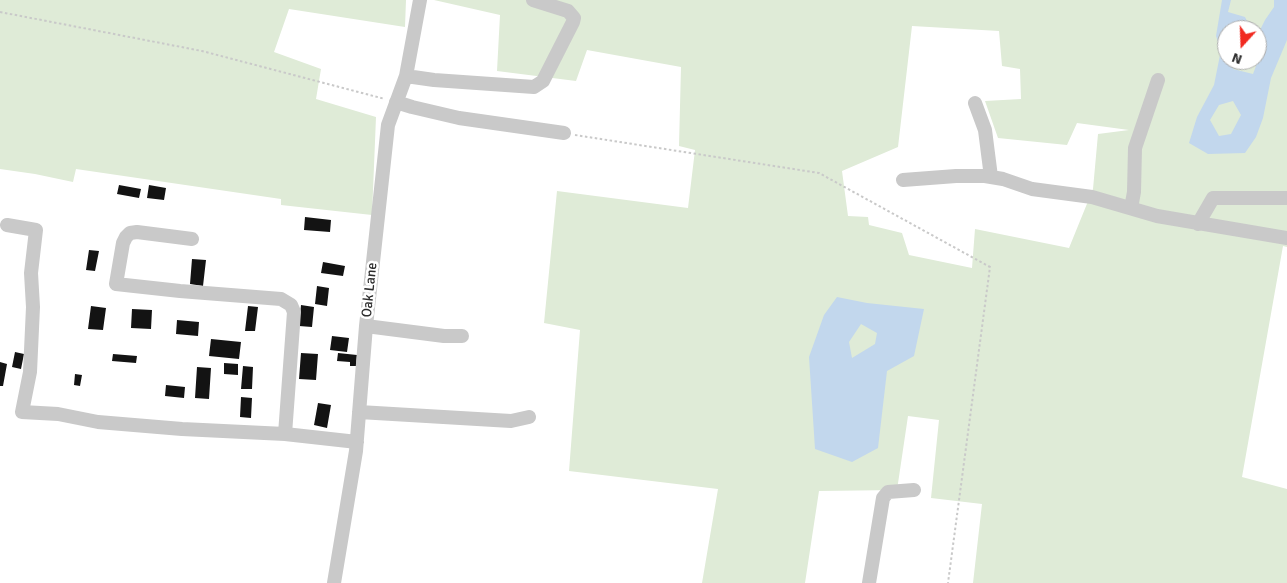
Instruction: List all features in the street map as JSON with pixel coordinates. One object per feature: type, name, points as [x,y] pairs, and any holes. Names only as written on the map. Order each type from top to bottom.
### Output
[{"type":"lane","name":"Oak Lane","points":[[334,583],[357,442],[366,326],[388,125],[406,76],[420,0]]},
{"type":"lane","points":[[406,76],[434,80],[534,87],[543,81],[574,18],[568,11],[533,0]]},
{"type":"lane","points":[[1131,208],[1134,192],[1135,148],[1158,80]]},
{"type":"lane","points":[[396,102],[459,118],[564,133]]},
{"type":"lane","points":[[975,103],[985,130],[991,177]]},
{"type":"lane","points":[[903,180],[956,176],[991,177],[1032,189],[1092,197],[1157,216],[1287,238]]},
{"type":"lane","points":[[1198,224],[1213,198],[1287,198]]},
{"type":"lane","points":[[6,225],[36,230],[30,273],[33,307],[30,372],[22,412],[58,414],[98,422],[182,429],[285,434],[357,442]]},
{"type":"lane","points":[[192,239],[137,232],[130,233],[123,243],[116,284],[281,299],[292,305],[294,312],[285,434]]},
{"type":"lane","points":[[366,326],[444,336],[462,336]]},
{"type":"lane","points":[[359,412],[511,421],[529,417]]},
{"type":"lane","points":[[869,583],[883,498],[888,492],[914,490]]},
{"type":"path","points":[[0,12],[202,51],[396,102]]},
{"type":"path","points":[[564,133],[819,173],[990,267],[948,583]]},
{"type":"green space","points":[[0,0],[406,0],[405,27],[289,9],[274,52],[321,69],[316,99],[376,117],[372,215],[281,205],[281,199],[76,169],[73,182],[0,169]]},
{"type":"green space","points":[[434,0],[1287,0],[1287,247],[1283,246],[1242,477],[1287,489],[1287,583],[973,583],[982,504],[931,498],[939,420],[908,416],[897,490],[819,491],[805,583],[702,583],[718,489],[569,471],[580,330],[544,323],[557,191],[688,208],[695,150],[679,146],[681,67],[587,50],[576,81],[497,71],[500,15]],"holes":[[[912,26],[999,31],[1002,66],[1020,69],[1021,99],[985,101],[998,138],[1067,145],[1077,123],[1129,130],[1098,134],[1093,189],[1069,248],[975,229],[972,268],[909,255],[902,233],[869,225],[868,217],[848,216],[842,171],[898,147]]]},
{"type":"water","points":[[1222,0],[1231,0],[1228,12],[1245,17],[1246,20],[1219,20]]},
{"type":"water","points":[[1274,0],[1287,0],[1287,40],[1271,78],[1263,118],[1256,137],[1245,153],[1208,154],[1189,143],[1197,117],[1214,85],[1217,70],[1237,70],[1253,74],[1254,70],[1267,70],[1267,20],[1265,20],[1274,7]],"holes":[[[1233,101],[1241,115],[1231,134],[1219,136],[1210,120],[1219,105]]]},
{"type":"water","points":[[837,297],[867,303],[924,309],[914,356],[887,371],[878,448],[852,462],[815,449],[809,357],[824,315]],"holes":[[[861,324],[877,333],[875,344],[852,358],[849,342]]]},
{"type":"building","points":[[119,185],[141,189],[139,198],[117,194]]},
{"type":"building","points":[[149,185],[166,188],[164,200],[147,198]]},
{"type":"building","points":[[305,217],[331,220],[330,232],[304,230]]},
{"type":"building","points":[[89,250],[99,251],[95,271],[86,270]]},
{"type":"building","points":[[192,259],[206,260],[203,286],[190,284]]},
{"type":"building","points":[[323,262],[345,266],[343,276],[321,273]]},
{"type":"building","points":[[317,286],[329,288],[327,306],[315,304]]},
{"type":"building","points":[[301,305],[314,307],[312,327],[299,326]]},
{"type":"building","points":[[91,306],[106,308],[103,330],[88,329]]},
{"type":"building","points":[[248,306],[258,307],[255,331],[245,331]]},
{"type":"building","points":[[132,309],[152,310],[151,329],[131,328]]},
{"type":"building","points":[[177,320],[199,322],[198,336],[176,334]]},
{"type":"building","points":[[332,336],[349,338],[347,352],[330,350]]},
{"type":"building","points":[[211,339],[241,342],[239,359],[209,356]]},
{"type":"building","points":[[15,352],[24,354],[21,369],[12,367]]},
{"type":"building","points":[[301,353],[318,354],[316,380],[299,379]]},
{"type":"building","points":[[338,353],[357,355],[356,366],[350,366],[350,362],[337,361]]},
{"type":"building","points":[[113,354],[137,356],[136,363],[112,361]]},
{"type":"building","points":[[0,362],[7,364],[3,386],[0,386]]},
{"type":"building","points":[[224,363],[238,364],[238,375],[224,374]]},
{"type":"building","points":[[243,366],[253,367],[252,389],[241,389]]},
{"type":"building","points":[[197,367],[211,368],[209,399],[195,398]]},
{"type":"building","points":[[75,374],[82,375],[80,386],[74,385]]},
{"type":"building","points":[[166,385],[185,387],[184,398],[165,396]]},
{"type":"building","points":[[241,397],[252,398],[251,418],[240,417]]},
{"type":"building","points":[[318,403],[331,405],[327,428],[314,425]]}]
